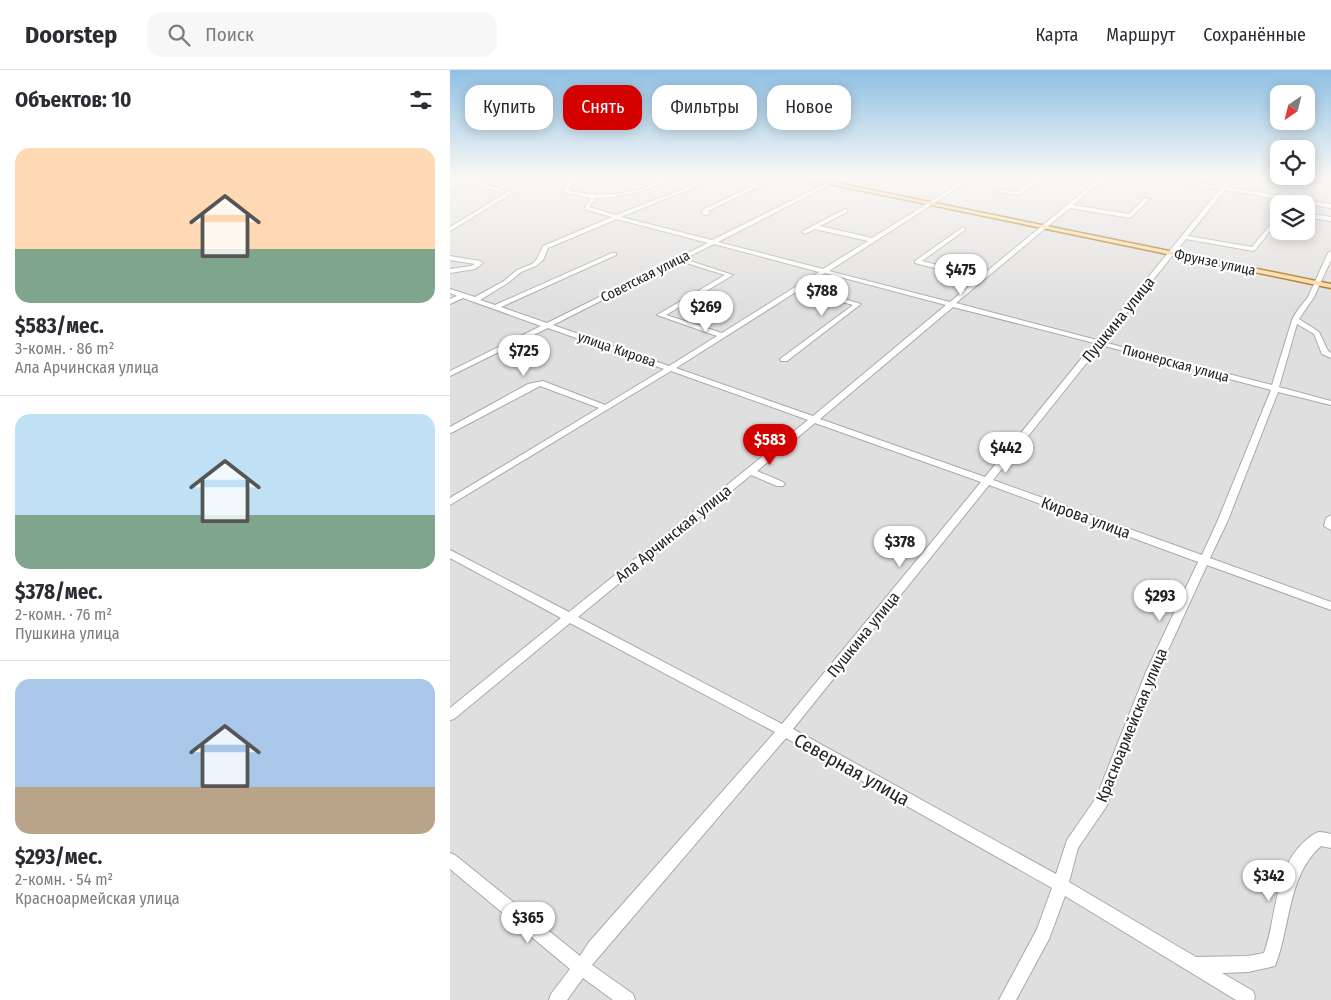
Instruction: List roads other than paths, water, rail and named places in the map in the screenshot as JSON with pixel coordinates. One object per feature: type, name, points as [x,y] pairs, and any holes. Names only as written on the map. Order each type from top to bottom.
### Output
[{"type":"main road","name":"Фрунзе улица","points":[[1026,221],[1331,284]]},
{"type":"street","points":[[450,229],[463,221]]},
{"type":"street","points":[[475,300],[506,282],[519,271],[534,265],[540,260],[545,247],[606,221]]},
{"type":"street","name":"Пионерская улица","points":[[633,221],[1330,403]]},
{"type":"street","name":"Советская улица","points":[[450,374],[754,221]]},
{"type":"street","points":[[806,232],[826,221]]},
{"type":"street","points":[[450,502],[671,368],[901,221]]},
{"type":"street","name":"Ала Арчинская улица","points":[[450,714],[568,616],[814,420],[1049,221]]},
{"type":"street","name":"Пушкина улица","points":[[556,1000],[582,968],[595,948],[784,731],[1197,221]]},
{"type":"street","points":[[816,227],[872,240]]},
{"type":"street","points":[[963,228],[917,262],[980,278]]},
{"type":"street","points":[[1185,237],[1254,248],[1270,228]]},
{"type":"street","name":"Красноармейская улица","points":[[1006,1000],[1043,934],[1061,884],[1072,845],[1101,802],[1152,672],[1223,520],[1275,388],[1295,320],[1311,297],[1331,253]]},
{"type":"street","points":[[495,307],[614,254]]},
{"type":"street","points":[[450,258],[480,262],[477,266],[469,269],[450,270]]},
{"type":"street","points":[[679,259],[730,275],[660,315],[722,335]]},
{"type":"street","points":[[784,359],[858,304],[797,287]]},
{"type":"street","name":"улица Кирова","points":[[450,291],[671,368]]},
{"type":"street","points":[[450,302],[464,295]]},
{"type":"street","points":[[1295,320],[1317,333],[1325,352],[1331,356]]},
{"type":"street","name":"Кирова улица","points":[[671,368],[1331,606]]},
{"type":"street","points":[[450,430],[531,386],[540,383],[606,408]]},
{"type":"street","points":[[1330,403],[1331,394]]},
{"type":"street","points":[[750,471],[780,484]]},
{"type":"street","points":[[1331,518],[1329,526],[1331,527]]},
{"type":"street","name":"Северная улица","points":[[450,554],[784,731],[1061,884],[1247,997]]},
{"type":"street","points":[[1193,965],[1248,964],[1269,960],[1276,945],[1294,866],[1308,846],[1318,839],[1331,841]]},
{"type":"street","points":[[450,860],[582,968],[628,1000]]}]
